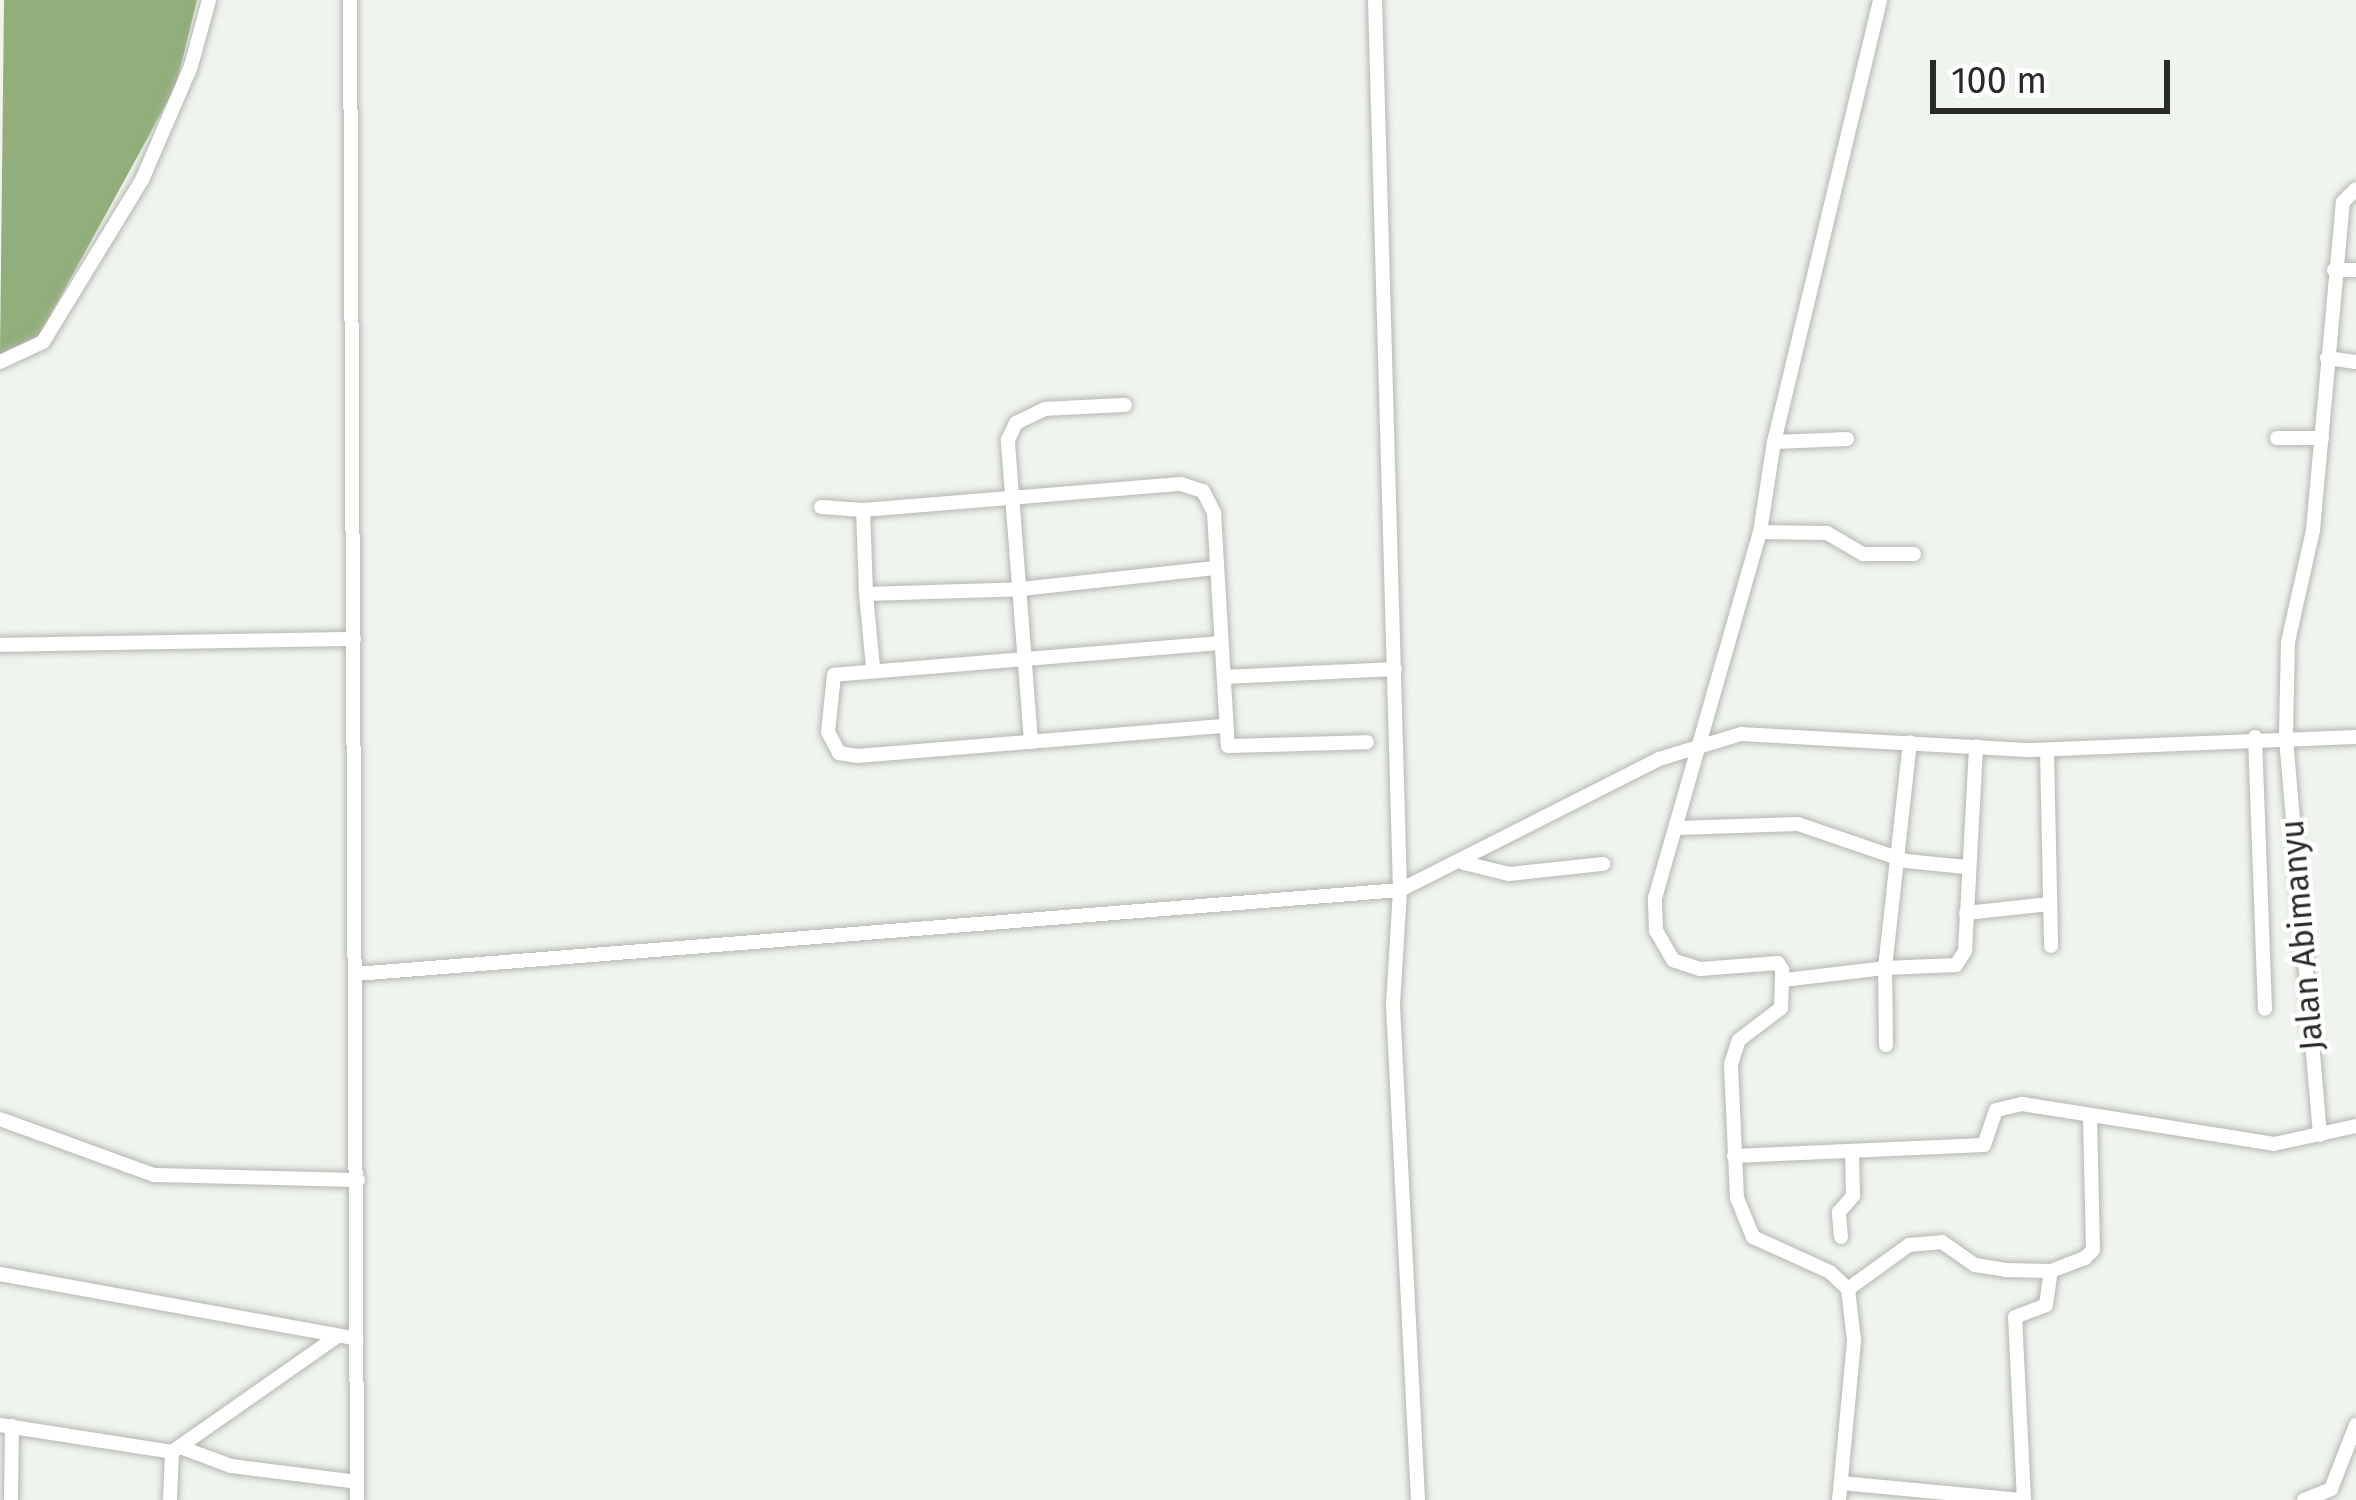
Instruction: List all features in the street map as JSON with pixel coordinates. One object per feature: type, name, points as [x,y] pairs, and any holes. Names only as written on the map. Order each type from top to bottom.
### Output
[{"type":"street","points":[[0,362],[44,342],[142,180],[209,0]]},
{"type":"street","points":[[350,0],[357,1500]]},
{"type":"street","points":[[1375,0],[1400,890],[1393,1006],[1418,1500]]},
{"type":"street","points":[[1839,1500],[1854,1340],[1848,1289],[1830,1272],[1753,1237],[1740,1217],[1731,1064],[1739,1040],[1780,1008],[1784,980],[1778,963],[1700,969],[1672,960],[1656,932],[1655,898],[1705,741],[1760,532],[1774,442],[1880,0]]},
{"type":"street","name":"Jalan Abimanyu","points":[[2320,1135],[2286,735],[2288,642],[2313,530],[2343,202],[2356,189]]},
{"type":"street","points":[[2334,269],[2356,270]]},
{"type":"street","points":[[2327,358],[2356,362]]},
{"type":"street","points":[[1031,742],[1018,502],[1008,440],[1016,423],[1045,409],[1125,405]]},
{"type":"street","points":[[2276,438],[2321,438]]},
{"type":"street","points":[[1774,442],[1847,439]]},
{"type":"street","points":[[821,508],[1018,502],[1181,484],[1203,491],[1214,513],[1228,746],[1367,742]]},
{"type":"street","points":[[863,510],[873,668]]},
{"type":"street","points":[[1760,532],[1827,533],[1863,554],[1915,554]]},
{"type":"street","points":[[866,594],[1021,590],[1215,568]]},
{"type":"street","points":[[0,645],[354,639]]},
{"type":"street","points":[[1220,643],[873,668],[834,675],[828,732],[838,753],[1225,726]]},
{"type":"street","points":[[1224,677],[1395,669]]},
{"type":"street","points":[[356,974],[1400,890],[1464,863],[1705,741],[1741,734],[2047,750],[2255,736],[2356,737]]},
{"type":"street","points":[[2255,736],[2265,1009]]},
{"type":"street","points":[[1886,1045],[1885,968],[1910,742]]},
{"type":"street","points":[[1784,980],[1956,965],[1965,951],[1976,746]]},
{"type":"street","points":[[2047,750],[2051,946]]},
{"type":"street","points":[[1678,828],[1798,824],[1894,857],[1966,867]]},
{"type":"street","points":[[1464,863],[1509,874],[1603,864]]},
{"type":"street","points":[[1966,913],[2050,904]]},
{"type":"street","points":[[1734,1156],[1984,1145],[1993,1115],[2006,1106],[2274,1144],[2356,1126]]},
{"type":"street","points":[[1848,1289],[1882,1259],[1925,1243],[1963,1250],[1984,1268],[2051,1270],[2093,1250],[2090,1117]]},
{"type":"street","points":[[0,1119],[154,1175],[358,1180]]},
{"type":"street","points":[[1840,1237],[1839,1212],[1852,1196],[1852,1151]]},
{"type":"street","points":[[1840,1483],[2022,1500],[2015,1317],[2046,1305],[2051,1270]]},
{"type":"street","points":[[0,1274],[356,1339]]},
{"type":"street","points":[[170,1500],[176,1449],[336,1337]]},
{"type":"street","points":[[11,1500],[6,1425],[176,1449],[231,1466],[357,1482]]},
{"type":"street","points":[[2304,1500],[2330,1489],[2356,1425]]},
{"type":"shaded area","points":[[4,0],[197,0],[176,86],[38,338],[0,355]]}]
